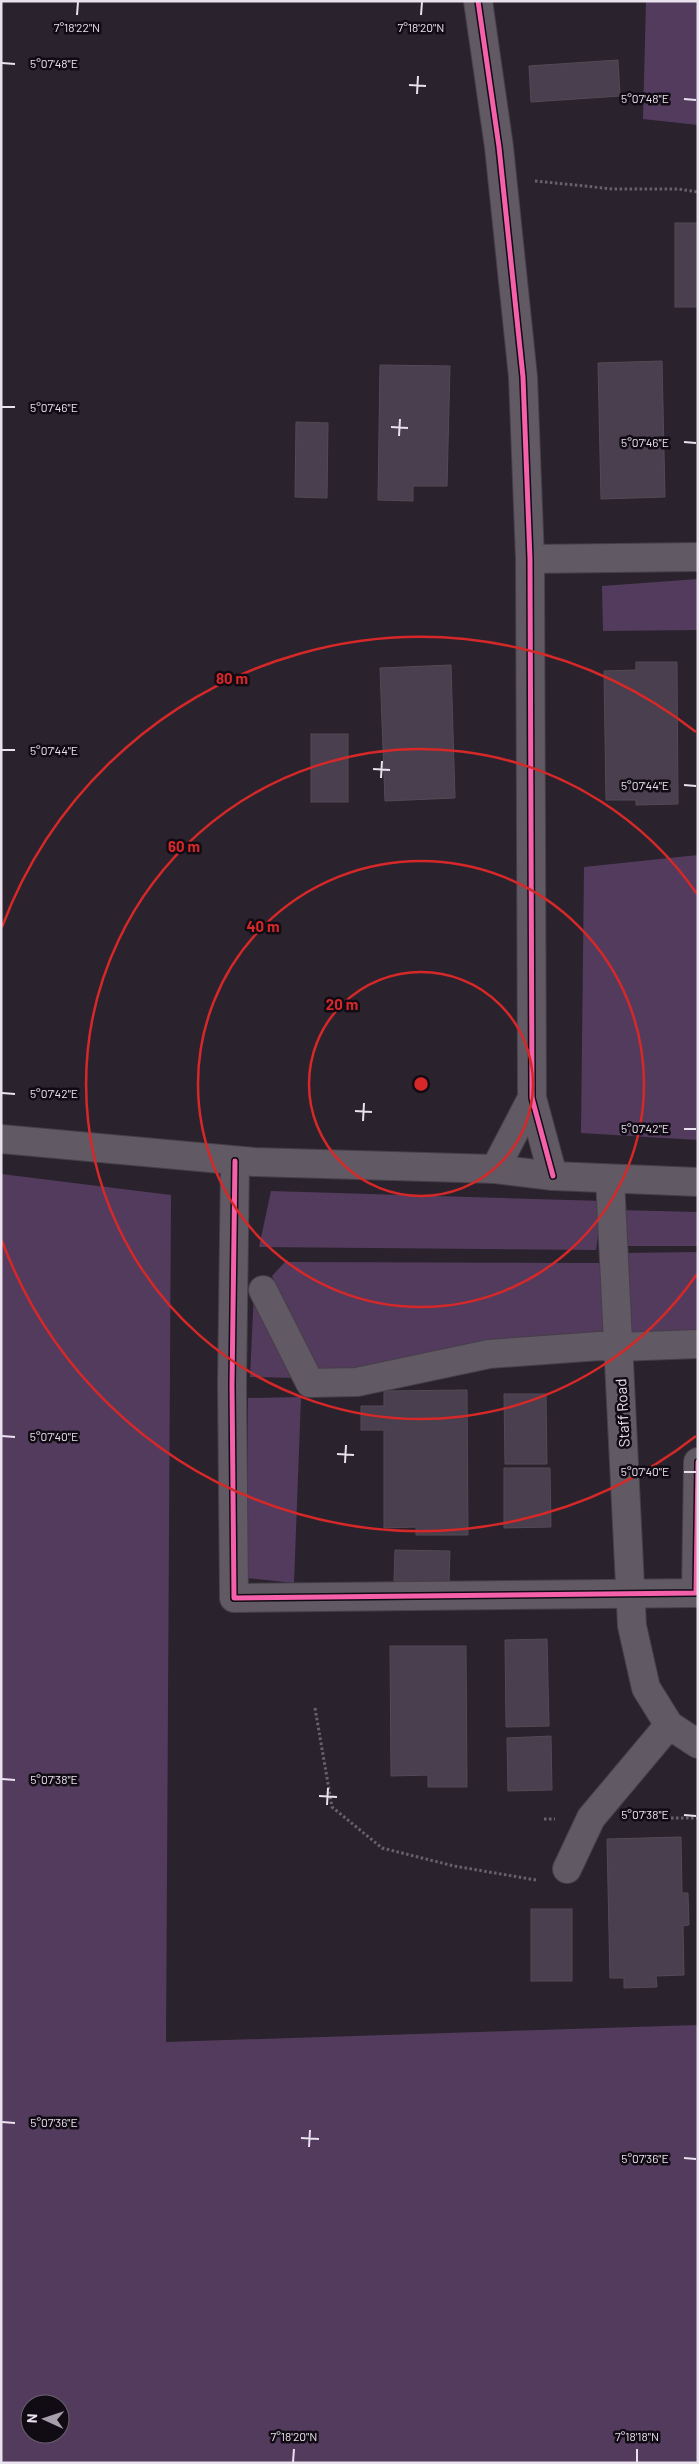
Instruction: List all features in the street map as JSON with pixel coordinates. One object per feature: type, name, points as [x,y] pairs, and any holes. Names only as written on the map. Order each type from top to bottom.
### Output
[{"type":"street","points":[[478,1],[502,177],[523,377],[530,559],[532,1098],[553,1176]]},
{"type":"street","points":[[530,559],[698,557]]},
{"type":"street","points":[[495,1169],[532,1098]]},
{"type":"street","points":[[1,1139],[235,1161],[495,1169],[553,1176],[698,1182]]},
{"type":"street","points":[[235,1161],[232,1385],[234,1598],[696,1593],[698,1462]]},
{"type":"street","name":"Staff Road","points":[[610,1179],[632,1626],[646,1688],[669,1725],[698,1744]]},
{"type":"street","points":[[263,1290],[310,1383],[357,1382],[489,1354],[600,1346],[698,1344]]},
{"type":"street","points":[[567,1870],[591,1818],[669,1725]]},
{"type":"path","points":[[502,177],[614,189],[678,189],[698,192]]},
{"type":"path","points":[[315,1708],[332,1806],[382,1848],[454,1866],[538,1880],[567,1870]]},
{"type":"shaded area","points":[[646,1],[698,1],[698,125],[643,119]]},
{"type":"shaded area","points":[[698,579],[698,630],[603,631],[602,586]]},
{"type":"shaded area","points":[[698,855],[698,1140],[581,1133],[584,867]]},
{"type":"shaded area","points":[[1,1174],[171,1195],[166,2042],[698,2025],[698,2463],[1,2463]]},
{"type":"shaded area","points":[[271,1191],[603,1201],[596,1250],[259,1247]]},
{"type":"shaded area","points":[[619,1210],[698,1212],[698,1246],[621,1246]]},
{"type":"shaded area","points":[[698,1252],[698,1337],[625,1340],[621,1253]]},
{"type":"shaded area","points":[[285,1262],[600,1263],[609,1340],[345,1373],[314,1373],[272,1276]]},
{"type":"shaded area","points":[[254,1292],[297,1378],[250,1377]]},
{"type":"shaded area","points":[[301,1397],[294,1583],[247,1578],[248,1398]]},
{"type":"building","points":[[618,60],[620,96],[531,102],[529,66]]},
{"type":"building","points":[[675,223],[698,223],[698,307],[675,307]]},
{"type":"building","points":[[662,361],[665,497],[601,499],[598,363]]},
{"type":"building","points":[[380,365],[450,366],[447,486],[413,486],[413,501],[378,500]]},
{"type":"building","points":[[296,422],[328,423],[327,498],[295,497]]},
{"type":"building","points":[[636,662],[677,662],[678,804],[636,805],[636,800],[606,800],[604,671],[636,670]]},
{"type":"building","points":[[451,665],[455,798],[385,801],[380,668]]},
{"type":"building","points":[[311,734],[348,734],[348,802],[311,802]]},
{"type":"building","points":[[467,1390],[468,1535],[416,1535],[416,1527],[384,1528],[384,1430],[361,1430],[361,1406],[384,1406],[384,1391]]},
{"type":"building","points":[[504,1394],[546,1394],[547,1464],[505,1464]]},
{"type":"building","points":[[504,1468],[550,1468],[551,1527],[504,1528]]},
{"type":"building","points":[[395,1550],[450,1551],[449,1582],[394,1581]]},
{"type":"building","points":[[547,1639],[549,1726],[506,1727],[505,1640]]},
{"type":"building","points":[[390,1646],[466,1646],[467,1787],[428,1787],[428,1775],[391,1776]]},
{"type":"building","points":[[551,1736],[552,1790],[508,1791],[507,1738]]},
{"type":"building","points":[[681,1837],[682,1893],[688,1893],[689,1925],[683,1926],[684,1975],[656,1976],[657,1987],[624,1988],[624,1978],[610,1978],[607,1839]]},
{"type":"building","points":[[531,1909],[572,1909],[572,1981],[531,1981]]},
{"type":"cycle path","points":[[478,1],[499,147],[523,377],[530,559],[532,1098],[553,1176]]},
{"type":"cycle path","points":[[235,1161],[232,1385],[234,1598],[696,1593],[698,1462]]}]
